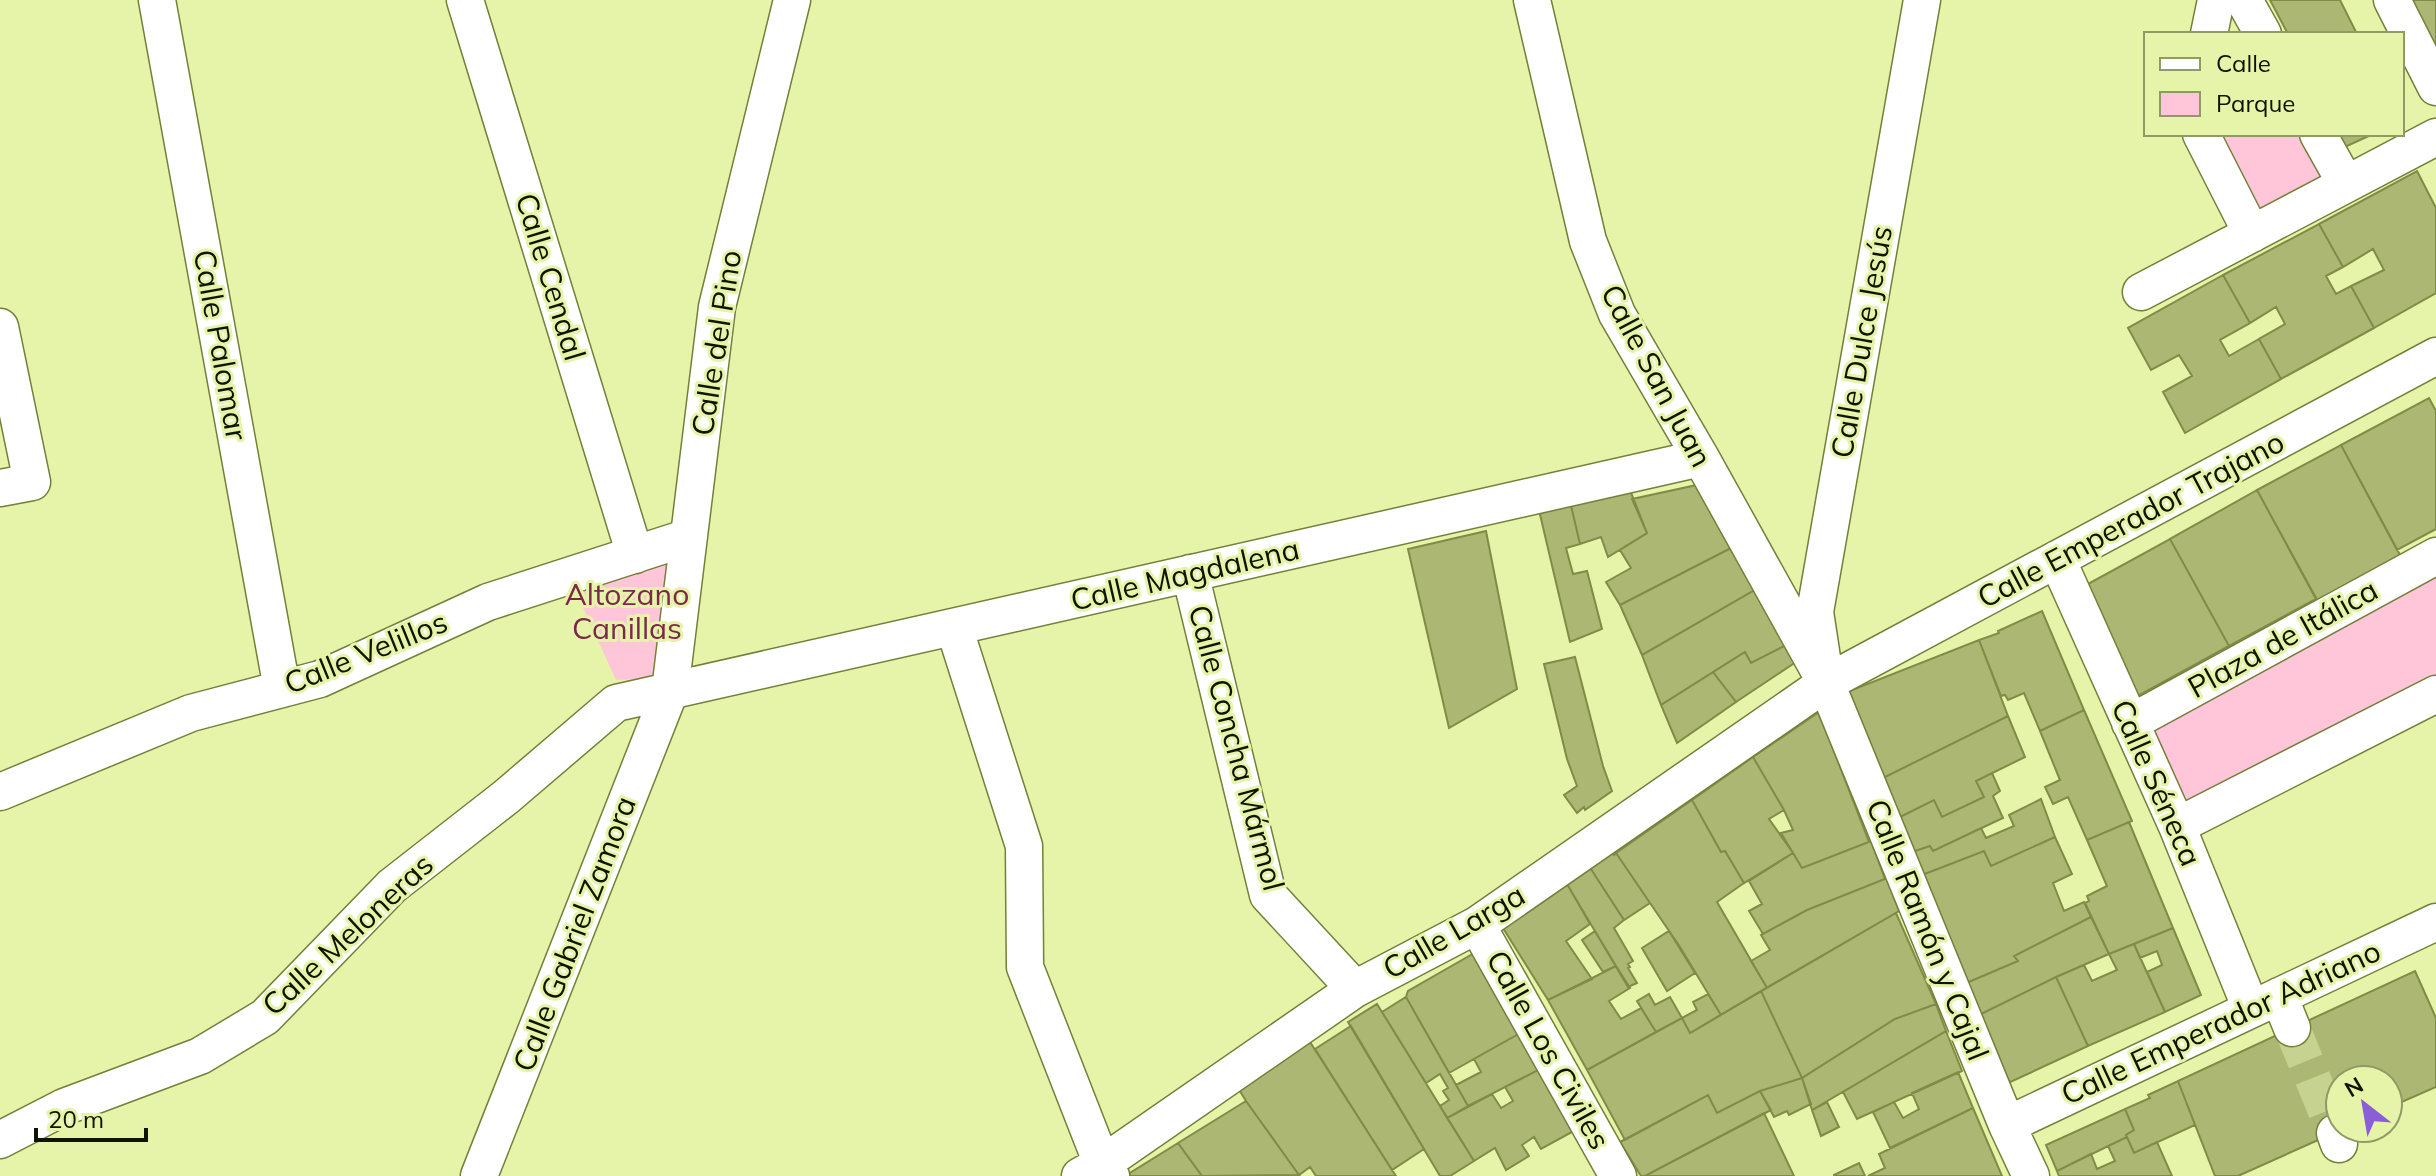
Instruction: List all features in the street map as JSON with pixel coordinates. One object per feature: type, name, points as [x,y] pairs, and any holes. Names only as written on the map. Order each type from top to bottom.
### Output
[{"type":"street","name":"Calle Palomar","points":[[157,0],[282,689]]},
{"type":"street","name":"Calle Cendal","points":[[465,0],[635,555]]},
{"type":"street","name":"Calle del Pino","points":[[670,691],[717,307],[792,0]]},
{"type":"street","points":[[1524,0],[1532,0]]},
{"type":"street","name":"Calle San Juan","points":[[1532,0],[1588,241],[1617,314],[1826,683]]},
{"type":"street","name":"Calle Dulce Jesús","points":[[1826,683],[1815,612],[1922,0]]},
{"type":"street","points":[[2209,32],[2216,0]]},
{"type":"street","points":[[2244,0],[2262,32]]},
{"type":"street","points":[[2392,0],[2436,87]]},
{"type":"street","points":[[2202,136],[2252,234]]},
{"type":"street","points":[[2319,136],[2346,184]]},
{"type":"street","points":[[2141,292],[2436,137]]},
{"type":"street","points":[[0,327],[32,482],[0,488]]},
{"type":"street","name":"Calle Emperador Trajano","points":[[1826,683],[2436,356]]},
{"type":"street","name":"Calle Magdalena","points":[[670,691],[1701,458]]},
{"type":"street","name":"Calle Velillos","points":[[0,792],[191,713],[320,679],[488,602],[689,537]]},
{"type":"street","name":"Plaza de Itálica","points":[[2130,723],[2436,556]]},
{"type":"street","name":"Calle Séneca","points":[[2057,559],[2177,826],[2274,1011]]},
{"type":"street","name":"Calle Concha Mármol","points":[[1190,573],[1268,895],[1355,989]]},
{"type":"street","points":[[954,627],[1024,846],[1025,967],[1097,1172]]},
{"type":"street","name":"Calle Larga","points":[[1097,1172],[1355,989],[1477,925],[1826,683]]},
{"type":"street","name":"Calle Ramón y Cajal","points":[[1826,683],[2007,1125],[2031,1176]]},
{"type":"street","name":"Calle Meloneras","points":[[0,1140],[64,1107],[200,1056],[265,1017],[392,886],[506,797],[616,703],[670,691]]},
{"type":"street","name":"Calle Gabriel Zamora","points":[[479,1176],[670,691]]},
{"type":"street","points":[[2177,826],[2436,694]]},
{"type":"street","name":"Calle Emperador Adriano","points":[[2007,1125],[2274,1011],[2436,923]]},
{"type":"street","name":"Calle Los Civiles","points":[[1477,925],[1618,1176]]},
{"type":"green space","points":[[2214,136],[2311,136],[2337,181],[2257,223]]},
{"type":"green space","name":"Altozano Canillas","points":[[674,555],[659,678],[616,680],[575,590]]},
{"type":"green space","points":[[2436,556],[2436,694],[2177,826],[2130,723]]},
{"type":"building","points":[[2270,0],[2340,0],[2356,32],[2287,32]]},
{"type":"building","points":[[2405,0],[2436,0],[2436,49]]},
{"type":"building","points":[[2340,136],[2369,136],[2345,147]]},
{"type":"building","points":[[2417,171],[2436,208],[2436,293],[2374,328],[2351,286],[2384,270],[2373,249],[2343,267],[2319,224]]},
{"type":"building","points":[[2319,224],[2343,267],[2326,276],[2336,294],[2351,286],[2374,328],[2281,379],[2259,339],[2285,324],[2276,307],[2250,323],[2223,275]]},
{"type":"building","points":[[2223,275],[2250,323],[2220,340],[2229,356],[2259,339],[2281,379],[2185,433],[2163,392],[2192,376],[2179,355],[2151,370],[2128,328]]},
{"type":"building","points":[[2429,398],[2436,411],[2436,529],[2397,550],[2341,445]]},
{"type":"building","points":[[2341,445],[2405,564],[2322,609],[2257,490]]},
{"type":"building","points":[[1626,480],[1647,533],[1608,557],[1601,537],[1580,544],[1569,497]]},
{"type":"building","points":[[1697,485],[1735,546],[1620,605],[1606,582],[1631,568],[1620,550],[1647,533],[1632,499]]},
{"type":"building","points":[[2257,490],[2316,599],[2229,646],[2170,539]]},
{"type":"building","points":[[1569,497],[1580,544],[1566,548],[1573,574],[1587,571],[1602,629],[1570,642],[1538,506]]},
{"type":"building","points":[[1486,531],[1517,689],[1449,728],[1408,549]]},
{"type":"building","points":[[2170,539],[2229,646],[2136,697],[2088,584]]},
{"type":"building","points":[[1735,546],[1760,587],[1642,655],[1620,605]]},
{"type":"building","points":[[1760,587],[1790,643],[1751,663],[1745,652],[1661,705],[1642,655]]},
{"type":"building","points":[[2042,611],[2084,710],[2040,731],[2024,693],[2008,700],[2005,695],[2001,696],[1979,640]]},
{"type":"building","points":[[1979,640],[2008,716],[1883,778],[1847,692]]},
{"type":"building","points":[[1790,643],[1799,660],[1736,702],[1713,672],[1745,652],[1751,663]]},
{"type":"building","points":[[1575,657],[1612,791],[1577,813],[1564,795],[1577,786],[1567,759],[1544,664]]},
{"type":"building","points":[[1713,672],[1736,702],[1677,743],[1661,705]]},
{"type":"building","points":[[2084,710],[2132,821],[2087,840],[2068,797],[2053,804],[2045,787],[2060,780],[2040,731]]},
{"type":"building","points":[[1819,712],[1869,842],[1802,868],[1781,833],[1793,830],[1753,757]]},
{"type":"building","points":[[2008,716],[2025,757],[1976,781],[1984,797],[1942,817],[1934,800],[1898,818],[1883,778]]},
{"type":"building","points":[[1753,757],[1784,810],[1769,819],[1793,853],[1744,883],[1725,851],[1721,852],[1692,800]]},
{"type":"building","points":[[1992,773],[2000,791],[1993,796],[2003,818],[1933,851],[1930,846],[1912,852],[1898,818],[1934,800],[1942,817],[1984,797],[1976,781]]},
{"type":"building","points":[[2041,799],[2055,837],[1991,866],[1984,851],[1922,875],[1912,852],[1930,846],[1933,851],[1981,828],[1986,838],[2014,826],[2009,815]]},
{"type":"building","points":[[1692,800],[1721,852],[1725,851],[1744,883],[1717,902],[1767,988],[1721,1015],[1680,947],[1616,853]]},
{"type":"building","points":[[2129,822],[2173,928],[2109,954],[2085,903],[2089,901],[2087,896],[2107,886],[2087,840]]},
{"type":"building","points":[[2055,837],[2072,874],[2053,883],[2064,911],[2084,902],[2091,917],[2014,956],[2018,961],[1964,984],[1922,875],[1984,851],[1991,866]]},
{"type":"building","points":[[1871,841],[1885,879],[1807,910],[1763,934],[1749,911],[1762,904],[1749,881],[1793,853],[1802,868]]},
{"type":"building","points":[[1610,850],[1614,855],[1616,853],[1650,903],[1624,920],[1589,866]]},
{"type":"building","points":[[1589,866],[1624,920],[1614,928],[1633,961],[1628,968],[1637,983],[1628,987],[1567,884]]},
{"type":"building","points":[[1887,878],[1899,911],[1767,988],[1751,961],[1770,950],[1761,935],[1807,910]]},
{"type":"building","points":[[1567,884],[1590,924],[1566,941],[1592,979],[1548,1000],[1503,928]]},
{"type":"building","points":[[1896,913],[1936,1004],[1895,1019],[1802,1078],[1761,991]]},
{"type":"building","points":[[2091,917],[2109,954],[1975,1017],[1964,984],[2018,961],[2014,956]]},
{"type":"building","points":[[2173,928],[2201,995],[2165,1012],[2147,972],[2162,965],[2157,951],[2140,958],[2134,944]]},
{"type":"building","points":[[1595,931],[1616,966],[1603,972],[1582,940]]},
{"type":"building","points":[[1669,931],[1695,973],[1667,991],[1642,948]]},
{"type":"building","points":[[2134,944],[2165,1012],[2088,1046],[2056,977],[2084,965],[2092,981],[2117,970],[2109,954]]},
{"type":"building","points":[[1476,952],[1524,1031],[1449,1073],[1406,997],[1408,991]]},
{"type":"building","points":[[1616,966],[1630,988],[1609,1001],[1621,1019],[1641,1008],[1656,1032],[1587,1070],[1548,1000]]},
{"type":"building","points":[[2415,971],[2436,1018],[2436,1087],[2404,1101],[2404,1064],[2324,1064],[2324,1137],[2238,1176],[2215,1176],[2178,1081]]},
{"type":"building","points":[[2056,977],[2088,1046],[2006,1084],[1975,1017]]},
{"type":"building","points":[[1761,991],[1802,1078],[1760,1091],[1717,1113],[1708,1095],[1625,1140],[1587,1070],[1682,1018],[1690,1033]]},
{"type":"building","points":[[1649,994],[1655,1005],[1670,997],[1682,1018],[1656,1032],[1637,1001]]},
{"type":"building","points":[[1708,994],[1721,1015],[1690,1033],[1682,1018],[1697,1010],[1693,1002]]},
{"type":"building","points":[[1406,997],[1468,1106],[1447,1118],[1440,1106],[1449,1100],[1443,1091],[1448,1088],[1440,1074],[1426,1083],[1382,1012]]},
{"type":"building","points":[[1377,1004],[1474,1161],[1450,1176],[1440,1176],[1348,1022]]},
{"type":"building","points":[[1936,1004],[1946,1031],[1812,1110],[1802,1078],[1895,1019]]},
{"type":"building","points":[[1351,1026],[1424,1149],[1392,1170],[1315,1049]]},
{"type":"building","points":[[1524,1031],[1546,1066],[1468,1106],[1456,1085],[1481,1072],[1474,1059]]},
{"type":"building","points":[[1946,1031],[1962,1071],[1857,1119],[1843,1092]]},
{"type":"building","points":[[1310,1042],[1396,1176],[1316,1176],[1310,1167],[1299,1175],[1246,1101],[1238,1088]]},
{"type":"building","points":[[1546,1066],[1581,1127],[1541,1149],[1534,1137],[1522,1145],[1529,1156],[1506,1170],[1495,1148],[1474,1161],[1447,1118],[1492,1094],[1501,1108],[1513,1101],[1505,1087]]},
{"type":"building","points":[[1958,1072],[1973,1108],[1890,1148],[1873,1112],[1894,1102],[1903,1118],[1919,1109],[1912,1093]]},
{"type":"building","points":[[1802,1078],[1811,1104],[1789,1115],[1787,1111],[1774,1117],[1760,1091]]},
{"type":"building","points":[[2178,1081],[2195,1125],[2134,1153],[2126,1135],[2134,1130],[2125,1109]]},
{"type":"building","points":[[1760,1091],[1771,1110],[1645,1176],[1641,1176],[1620,1142],[1708,1095],[1717,1113]]},
{"type":"building","points":[[1246,1101],[1299,1175],[1202,1176],[1178,1143]]},
{"type":"building","points":[[1827,1102],[1839,1127],[1821,1136],[1812,1110]]},
{"type":"building","points":[[1973,1108],[2002,1176],[1868,1176],[1885,1168],[1879,1154]]},
{"type":"building","points":[[2125,1109],[2134,1130],[2127,1137],[2057,1171],[2046,1145]]},
{"type":"building","points":[[1764,1113],[1794,1176],[1645,1176]]},
{"type":"building","points":[[2127,1137],[2134,1153],[2157,1142],[2172,1176],[2059,1176],[2057,1171],[2091,1154],[2097,1169],[2115,1161],[2108,1146]]},
{"type":"building","points":[[1178,1143],[1202,1176],[1125,1176]]},
{"type":"building","points":[[1859,1163],[1865,1176],[1834,1176],[1834,1175]]},
{"type":"tunnel","points":[[2292,1028],[2324,1106]]}]
